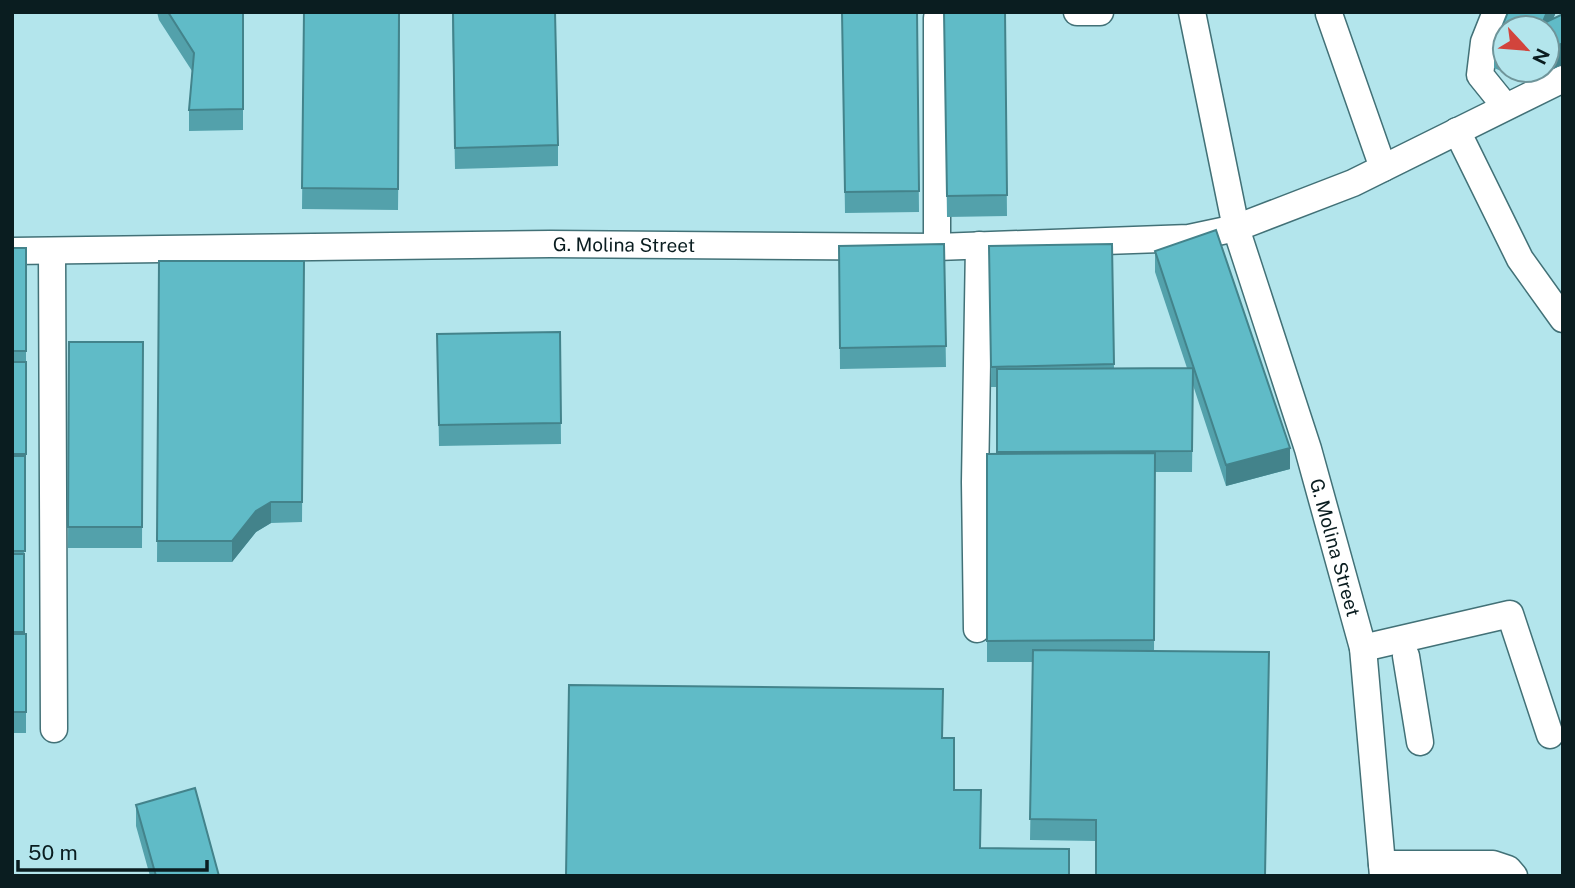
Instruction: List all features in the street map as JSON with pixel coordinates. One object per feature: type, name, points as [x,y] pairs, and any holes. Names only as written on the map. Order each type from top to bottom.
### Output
[{"type":"street","points":[[1077,12],[1100,12]]},
{"type":"street","points":[[1192,12],[1236,228]]},
{"type":"street","points":[[1496,12],[1484,42],[1480,75],[1505,106]]},
{"type":"street","points":[[1329,13],[1383,168]]},
{"type":"street","points":[[937,18],[937,247]]},
{"type":"street","name":"G. Molina Street","points":[[12,251],[550,244],[937,247],[1189,238],[1236,228],[1353,183],[1563,79]]},
{"type":"street","points":[[1457,131],[1520,260],[1563,319]]},
{"type":"street","name":"G. Molina Street","points":[[1236,228],[1308,449],[1364,657],[1382,870]]},
{"type":"street","points":[[976,629],[975,482],[979,245]]},
{"type":"street","points":[[52,252],[54,729]]},
{"type":"street","points":[[1364,657],[1510,614],[1550,735]]},
{"type":"street","points":[[1364,657],[1406,656],[1440,646]]},
{"type":"street","points":[[1406,656],[1420,742]]},
{"type":"street","points":[[1382,870],[1493,864],[1508,869],[1514,876]]},
{"type":"building","points":[[168,12],[243,12],[243,109],[189,110],[194,53]]},
{"type":"building","points":[[304,12],[399,12],[398,189],[302,188]]},
{"type":"building","points":[[453,12],[555,12],[558,145],[455,148]]},
{"type":"building","points":[[842,12],[917,12],[919,191],[845,192]]},
{"type":"building","points":[[944,12],[1005,12],[1007,195],[947,196]]},
{"type":"building","points":[[1508,12],[1547,12],[1546,14],[1507,14]]},
{"type":"building","points":[[1563,14],[1563,43],[1561,44]]},
{"type":"building","points":[[1216,230],[1290,448],[1226,465],[1155,251]]},
{"type":"building","points":[[944,244],[946,346],[840,348],[839,246]]},
{"type":"building","points":[[1112,244],[1114,364],[991,367],[989,246]]},
{"type":"building","points":[[12,248],[26,248],[26,351],[12,351]]},
{"type":"building","points":[[159,261],[304,261],[302,502],[271,502],[256,511],[232,541],[157,541]]},
{"type":"building","points":[[560,332],[561,423],[439,425],[437,334]]},
{"type":"building","points":[[69,342],[143,342],[142,527],[68,527]]},
{"type":"building","points":[[12,362],[26,362],[26,454],[12,454]]},
{"type":"building","points":[[1193,368],[1192,451],[997,452],[997,369]]},
{"type":"building","points":[[1155,453],[1154,640],[987,641],[987,454]]},
{"type":"building","points":[[12,456],[25,456],[25,551],[12,551]]},
{"type":"building","points":[[12,554],[24,554],[24,632],[12,632]]},
{"type":"building","points":[[12,634],[26,634],[26,712],[12,712]]},
{"type":"building","points":[[1033,650],[1269,652],[1265,876],[1096,876],[1096,820],[1030,819]]},
{"type":"building","points":[[569,685],[943,689],[942,738],[954,738],[954,790],[981,790],[980,848],[1069,849],[1069,876],[566,876]]},
{"type":"building","points":[[195,788],[219,876],[156,876],[136,805]]}]
